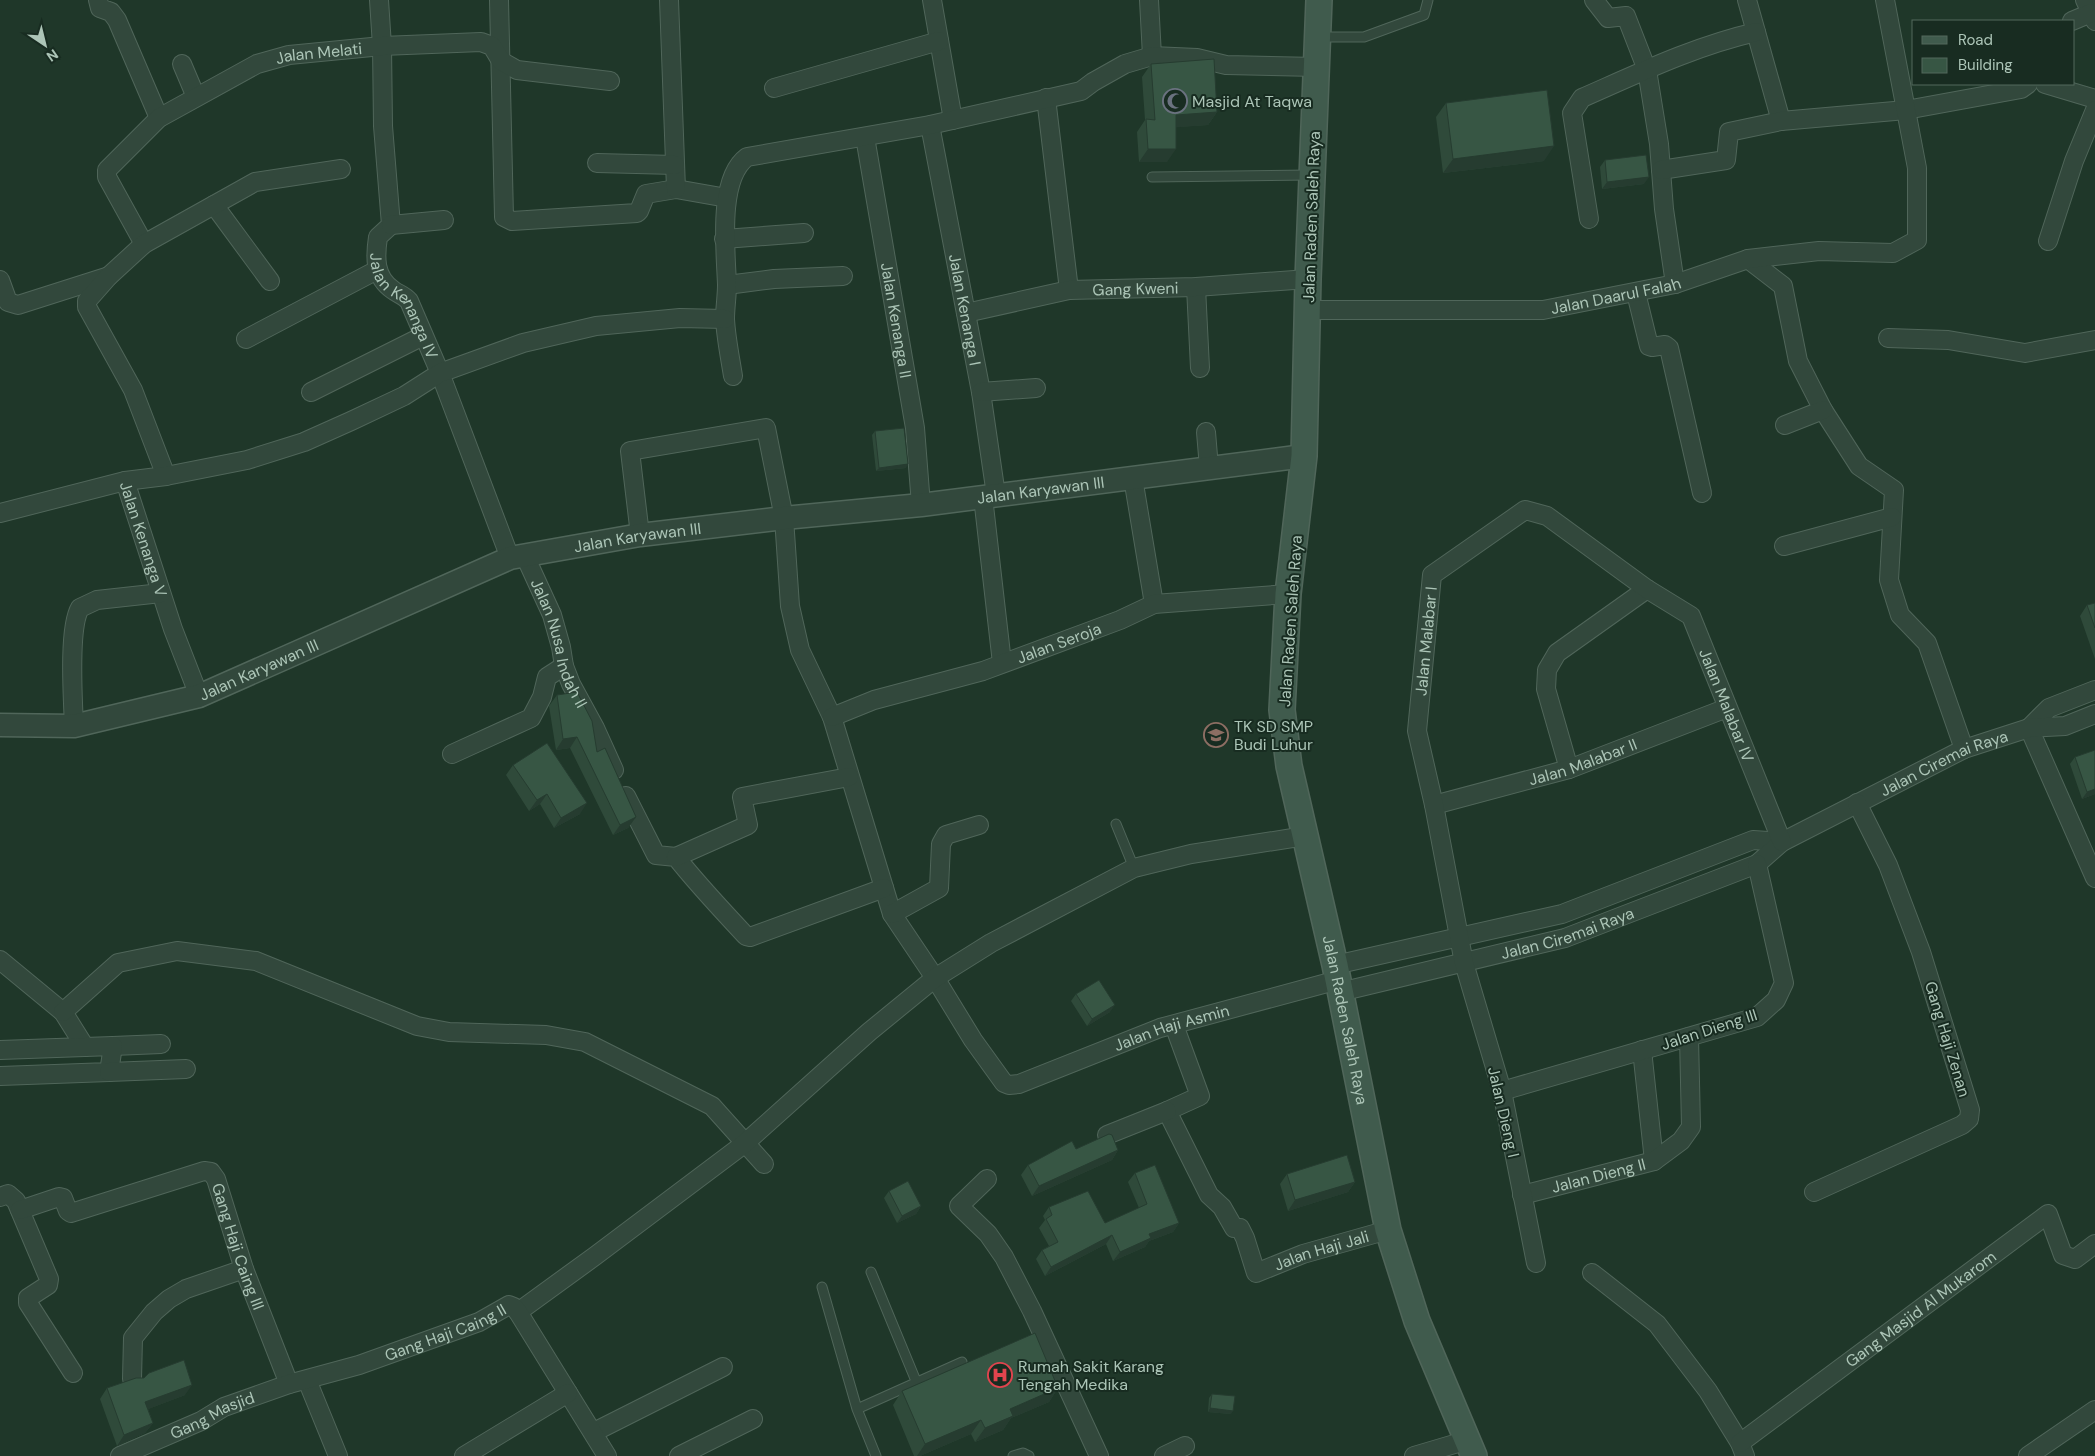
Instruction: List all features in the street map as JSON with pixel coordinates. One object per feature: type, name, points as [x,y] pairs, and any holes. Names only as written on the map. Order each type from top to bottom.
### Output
[{"type":"main road","name":"Jalan Raden Saleh Raya","points":[[1319,0],[1308,279],[1304,456],[1288,594],[1282,710],[1289,766],[1338,979],[1388,1230],[1417,1321],[1471,1448]]},
{"type":"street","points":[[98,0],[100,8],[111,12],[117,20],[159,118]]},
{"type":"street","name":"Jalan Kenanga IV","points":[[380,0],[382,126],[391,225],[378,237],[376,252],[377,270],[381,279],[391,289],[407,298],[518,557]]},
{"type":"street","points":[[499,0],[504,217],[507,220],[637,212],[646,194],[676,190],[727,198]]},
{"type":"street","points":[[669,0],[676,190]]},
{"type":"street","points":[[932,0],[954,120]]},
{"type":"street","points":[[1149,0],[1152,56]]},
{"type":"street","points":[[1594,0],[1608,18],[1626,16],[1647,70],[1659,144],[1664,208],[1675,284]]},
{"type":"street","points":[[1747,0],[1781,121]]},
{"type":"street","points":[[1885,0],[1906,110]]},
{"type":"street","points":[[2074,20],[2090,12]]},
{"type":"street","points":[[1589,219],[1572,113],[1582,98],[1722,40],[1756,32]]},
{"type":"street","points":[[774,88],[939,41]]},
{"type":"street","name":"Jalan Melati","points":[[144,244],[106,173],[159,118],[257,64],[289,54],[382,46],[481,42],[492,46],[501,61],[517,70],[610,81]]},
{"type":"street","points":[[733,376],[725,319],[727,285],[724,239],[727,198],[739,163],[747,157],[865,138],[1081,91],[1092,82],[1125,64],[1152,56],[1197,58],[1226,65],[1317,67]]},
{"type":"street","points":[[182,64],[196,97]]},
{"type":"street","points":[[1661,170],[1726,160],[1729,132],[1781,121],[1906,110],[2021,89],[2027,85]]},
{"type":"street","points":[[2048,85],[2095,99]]},
{"type":"street","points":[[1046,98],[1069,290]]},
{"type":"street","name":"Jalan Daarul Falah","points":[[1307,310],[1543,310],[1675,284],[1748,259],[1819,250],[1894,253],[1917,240],[1917,168],[1906,110]]},
{"type":"street","points":[[2048,241],[2074,161],[2095,110]]},
{"type":"street","name":"Jalan Kenanga I","points":[[930,125],[981,392],[1002,663]]},
{"type":"street","name":"Jalan Kenanga II","points":[[865,138],[915,428],[921,505]]},
{"type":"street","points":[[597,163],[675,165]]},
{"type":"street","points":[[166,476],[133,390],[87,307],[87,301],[109,276],[144,244],[255,182],[340,169]]},
{"type":"street","points":[[214,205],[270,281]]},
{"type":"street","points":[[391,225],[444,220]]},
{"type":"street","points":[[724,239],[804,233]]},
{"type":"street","points":[[1748,259],[1783,286],[1798,361],[1823,410],[1859,466],[1894,490],[1889,580],[1900,615],[1927,643],[1964,749]]},
{"type":"street","points":[[246,339],[377,270]]},
{"type":"street","points":[[0,280],[8,302],[18,305],[109,276]]},
{"type":"street","points":[[727,285],[774,279],[843,276]]},
{"type":"street","name":"Gang Kweni","points":[[966,313],[1069,290],[1196,287],[1308,279]]},
{"type":"street","points":[[1196,287],[1200,368]]},
{"type":"street","points":[[1636,293],[1649,346],[1665,345],[1669,348],[1702,493]]},
{"type":"street","name":"Jalan Kenanga V","points":[[199,696],[161,593],[124,481],[166,476],[247,460],[304,442],[404,396],[440,373],[523,344],[596,326],[680,318],[725,319]]},
{"type":"street","points":[[311,392],[423,336]]},
{"type":"street","points":[[1888,338],[1948,340],[2025,353],[2095,340]]},
{"type":"street","points":[[981,392],[1036,388]]},
{"type":"street","points":[[1785,425],[1823,410]]},
{"type":"street","points":[[640,535],[630,451],[766,428],[784,518],[790,606],[800,650],[832,717],[892,914],[935,978]]},
{"type":"street","points":[[1206,432],[1209,468]]},
{"type":"street","name":"Jalan Karyawan III","points":[[0,725],[74,726],[199,696],[518,557],[640,535],[784,518],[921,505],[1304,456]]},
{"type":"street","points":[[1133,478],[1154,604]]},
{"type":"street","points":[[0,513],[124,481]]},
{"type":"street","name":"Jalan Malabar I","points":[[1464,963],[1434,804],[1416,731],[1432,575],[1525,510],[1547,516],[1647,589]]},
{"type":"street","points":[[1784,546],[1892,517]]},
{"type":"street","name":"Jalan Nusa Indah II","points":[[518,557],[552,615],[561,646],[564,666],[571,684],[595,728],[640,828],[656,855],[676,857]]},
{"type":"street","points":[[1569,768],[1546,689],[1547,670],[1557,652],[1647,589]]},
{"type":"street","name":"Jalan Malabar IV","points":[[1647,589],[1691,616],[1782,842]]},
{"type":"street","points":[[74,726],[72,667],[75,620],[80,608],[97,600],[161,593]]},
{"type":"street","name":"Jalan Seroja","points":[[832,717],[874,700],[983,671],[1111,623],[1154,604],[1288,594]]},
{"type":"street","points":[[452,754],[531,718],[542,696],[547,677],[564,666]]},
{"type":"street","name":"Jalan Ciremai Raya","points":[[2029,728],[2049,708],[2095,690]]},
{"type":"street","name":"Jalan Malabar II","points":[[1434,804],[1569,768],[1727,708]]},
{"type":"street","name":"Jalan Ciremai Raya","points":[[1338,979],[1464,963],[1565,938],[1757,864],[1782,842],[1964,749],[2029,728],[2065,726],[2095,714]]},
{"type":"street","points":[[2029,728],[2093,867]]},
{"type":"street","points":[[849,777],[742,797],[748,825],[676,857],[719,909],[746,936],[750,937],[884,888]]},
{"type":"street","name":"Gang Haji Zenan","points":[[1814,1192],[1962,1125],[1969,1118],[1970,1110],[1921,952],[1888,865],[1857,802]]},
{"type":"street","points":[[892,914],[939,888],[941,844],[946,835],[979,826]]},
{"type":"street","points":[[518,1312],[744,1144],[869,1032],[935,978],[991,943],[1134,868],[1191,854],[1305,836]]},
{"type":"street","name":"Jalan Ciremai Raya","points":[[1338,979],[1459,936],[1562,914],[1753,840],[1782,842]]},
{"type":"street","name":"Jalan Dieng III","points":[[1502,1092],[1757,1017],[1776,1000],[1784,983],[1757,864]]},
{"type":"street","points":[[1595,902],[1601,924]]},
{"type":"street","points":[[63,1012],[118,963],[176,951],[256,961],[417,1026],[449,1032],[546,1035],[585,1042],[712,1106],[744,1144],[764,1164]]},
{"type":"street","points":[[0,960],[63,1012],[86,1047]]},
{"type":"street","name":"Jalan Dieng I","points":[[1464,963],[1502,1092],[1536,1263]]},
{"type":"street","name":"Jalan Haji Asmin","points":[[935,978],[973,1040],[1000,1079],[1009,1085],[1019,1084],[1160,1028],[1338,979]]},
{"type":"street","points":[[1107,1135],[1200,1096],[1174,1025]]},
{"type":"street","name":"Jalan Dieng II","points":[[1522,1195],[1654,1161],[1681,1141],[1691,1127],[1689,1037]]},
{"type":"street","points":[[0,1050],[162,1044]]},
{"type":"street","points":[[109,1072],[114,1046]]},
{"type":"street","points":[[1642,1050],[1654,1161]]},
{"type":"street","points":[[0,1076],[186,1069]]},
{"type":"street","name":"Jalan Haji Jali","points":[[1167,1111],[1209,1195],[1222,1207],[1234,1228],[1240,1228],[1256,1273],[1303,1254],[1388,1230]]},
{"type":"street","name":"Gang Haji Caing III","points":[[20,1210],[59,1197],[63,1198],[68,1212],[71,1213],[204,1171],[211,1172],[216,1179],[244,1269],[288,1384]]},
{"type":"street","points":[[987,1179],[958,1206],[988,1234],[1004,1257],[1032,1311],[1099,1456]]},
{"type":"street","points":[[0,1197],[8,1194],[14,1198],[49,1282],[27,1300],[73,1373]]},
{"type":"street","name":"Gang Masjid Al Mukarom","points":[[1742,1450],[2048,1214],[2063,1255],[2075,1259],[2095,1244]]},
{"type":"street","points":[[132,1379],[133,1338],[154,1312],[169,1299],[186,1289],[244,1269]]},
{"type":"street","points":[[1592,1273],[1657,1324],[1708,1390],[1742,1450]]},
{"type":"street","name":"Gang Haji Caing II","points":[[307,1380],[359,1365],[479,1322],[509,1305],[518,1312],[608,1456]]},
{"type":"street","points":[[594,1432],[723,1367]]},
{"type":"street","points":[[307,1380],[338,1456]]},
{"type":"street","name":"Gang Masjid","points":[[120,1456],[201,1421],[224,1407],[288,1384],[307,1380]]},
{"type":"street","points":[[464,1456],[568,1393]]},
{"type":"street","points":[[2028,1456],[2095,1410]]},
{"type":"street","points":[[679,1456],[753,1420]]},
{"type":"street","points":[[1164,1456],[1185,1446]]},
{"type":"street","points":[[1414,1456],[1471,1448]]},
{"type":"lane","points":[[1318,37],[1364,38],[1424,15],[1428,0]]},
{"type":"lane","points":[[1152,178],[1312,175]]},
{"type":"lane","points":[[1116,824],[1134,868]]},
{"type":"lane","points":[[872,1272],[916,1382]]},
{"type":"lane","points":[[822,1287],[857,1408],[876,1456]]},
{"type":"lane","points":[[857,1408],[962,1362]]},
{"type":"lane","points":[[1013,1456],[1023,1453],[1029,1456]]},
{"type":"building","points":[[1214,59],[1217,112],[1176,115],[1176,149],[1148,149],[1146,119],[1155,120],[1151,64]]},
{"type":"building","points":[[1547,90],[1554,146],[1453,159],[1446,103]]},
{"type":"building","points":[[1646,155],[1649,177],[1607,182],[1605,160]]},
{"type":"building","points":[[904,428],[908,464],[879,468],[875,431]]},
{"type":"building","points":[[2095,603],[2095,628],[2087,605]]},
{"type":"building","points":[[577,692],[592,721],[597,752],[605,748],[636,817],[620,825],[577,737],[563,739],[557,695]]},
{"type":"building","points":[[547,743],[587,803],[561,818],[547,794],[537,800],[513,765]]},
{"type":"building","points":[[2095,750],[2095,789],[2087,792],[2075,757]]},
{"type":"building","points":[[1099,980],[1115,1005],[1092,1019],[1076,994]]},
{"type":"building","points":[[1109,1134],[1112,1135],[1118,1150],[1039,1186],[1028,1165],[1072,1141],[1076,1149]]},
{"type":"building","points":[[1347,1155],[1355,1182],[1295,1200],[1287,1174]]},
{"type":"building","points":[[1155,1165],[1179,1223],[1149,1234],[1151,1238],[1120,1252],[1112,1235],[1051,1267],[1042,1250],[1058,1242],[1046,1219],[1052,1215],[1049,1207],[1088,1191],[1105,1223],[1147,1204],[1135,1173]]},
{"type":"building","points":[[908,1181],[921,1206],[902,1216],[889,1191]]},
{"type":"building","name":"Rumah Sakit Karang Tengah Medika","points":[[1035,1333],[1058,1388],[1010,1409],[1013,1416],[985,1428],[981,1420],[925,1444],[902,1391]]},
{"type":"building","points":[[184,1360],[192,1385],[145,1402],[153,1423],[124,1435],[107,1388],[136,1378],[144,1378],[149,1373]]},
{"type":"building","points":[[1212,1394],[1235,1396],[1233,1411],[1210,1408]]},
{"type":"place","name":"Masjid At Taqwa","points":[[1175,101]]},
{"type":"place","name":"TK SD SMP Budi Luhur","points":[[1216,735]]},
{"type":"place","name":"Rumah Sakit Karang Tengah Medika","points":[[1000,1375]]}]
